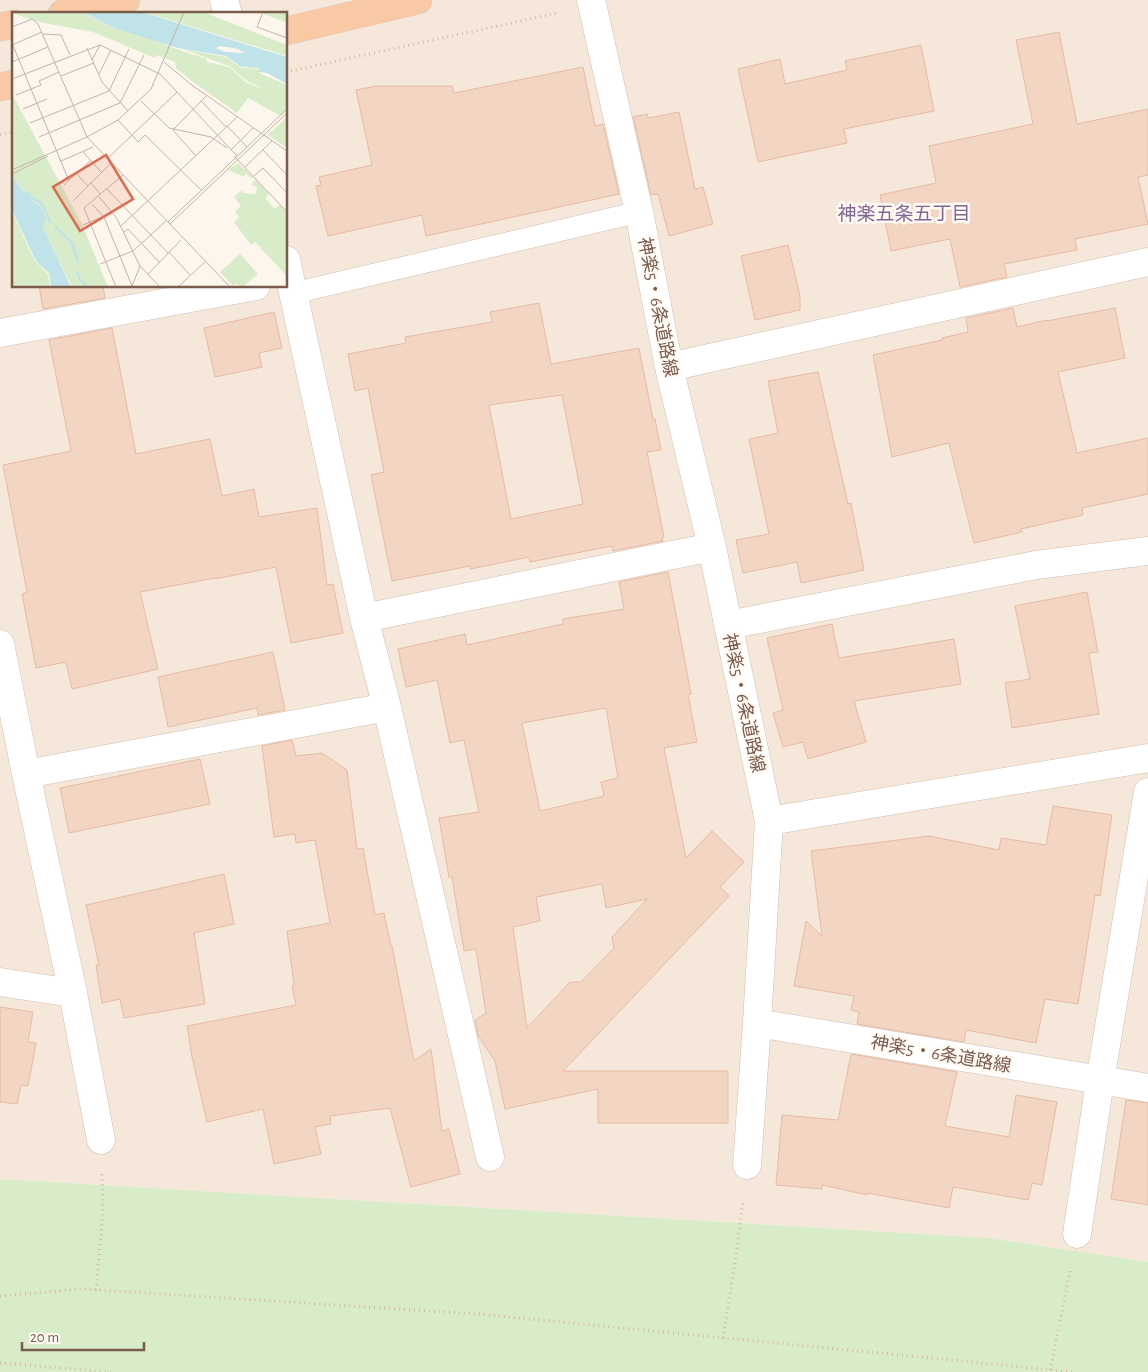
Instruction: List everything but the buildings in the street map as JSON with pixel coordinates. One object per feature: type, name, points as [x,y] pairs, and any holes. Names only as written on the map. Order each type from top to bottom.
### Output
[{"type":"highway","points":[[71,10],[126,0]]},
{"type":"highway","points":[[288,31],[418,0]]},
{"type":"street","name":"神楽5・6条道路線","points":[[592,3],[639,212],[669,367],[712,547],[769,821],[757,1023],[1148,1088]]},
{"type":"street","points":[[669,367],[1148,262]]},
{"type":"street","points":[[289,279],[364,618],[387,707],[490,1157]]},
{"type":"street","points":[[0,333],[245,288]]},
{"type":"street","points":[[364,618],[712,547]]},
{"type":"street","points":[[728,625],[1036,565],[1148,551]]},
{"type":"street","points":[[0,644],[73,993],[101,1140]]},
{"type":"street","points":[[26,774],[387,707]]},
{"type":"street","points":[[769,821],[1148,758]]},
{"type":"street","points":[[1077,1234],[1100,1081],[1148,792]]},
{"type":"street","points":[[0,982],[73,993]]},
{"type":"street","points":[[747,1165],[757,1023]]},
{"type":"lane","points":[[289,279],[639,212]]},
{"type":"path","points":[[288,72],[592,3]]},
{"type":"path","points":[[723,1338],[737,1249],[747,1165]]},
{"type":"path","points":[[96,1290],[103,1213]]},
{"type":"path","points":[[1050,1370],[1069,1279]]},
{"type":"path","points":[[0,1296],[82,1289],[479,1314],[1074,1372]]},
{"type":"path","points":[[0,1363],[112,1372]]},
{"type":"shaded area","points":[[0,0],[1148,0],[1148,1262],[989,1238],[0,1179]]},
{"type":"green space","points":[[0,1179],[989,1238],[1148,1262],[1148,1372],[0,1372]]},
{"type":"district","name":"神楽五条五丁目","points":[[904,213]]}]
